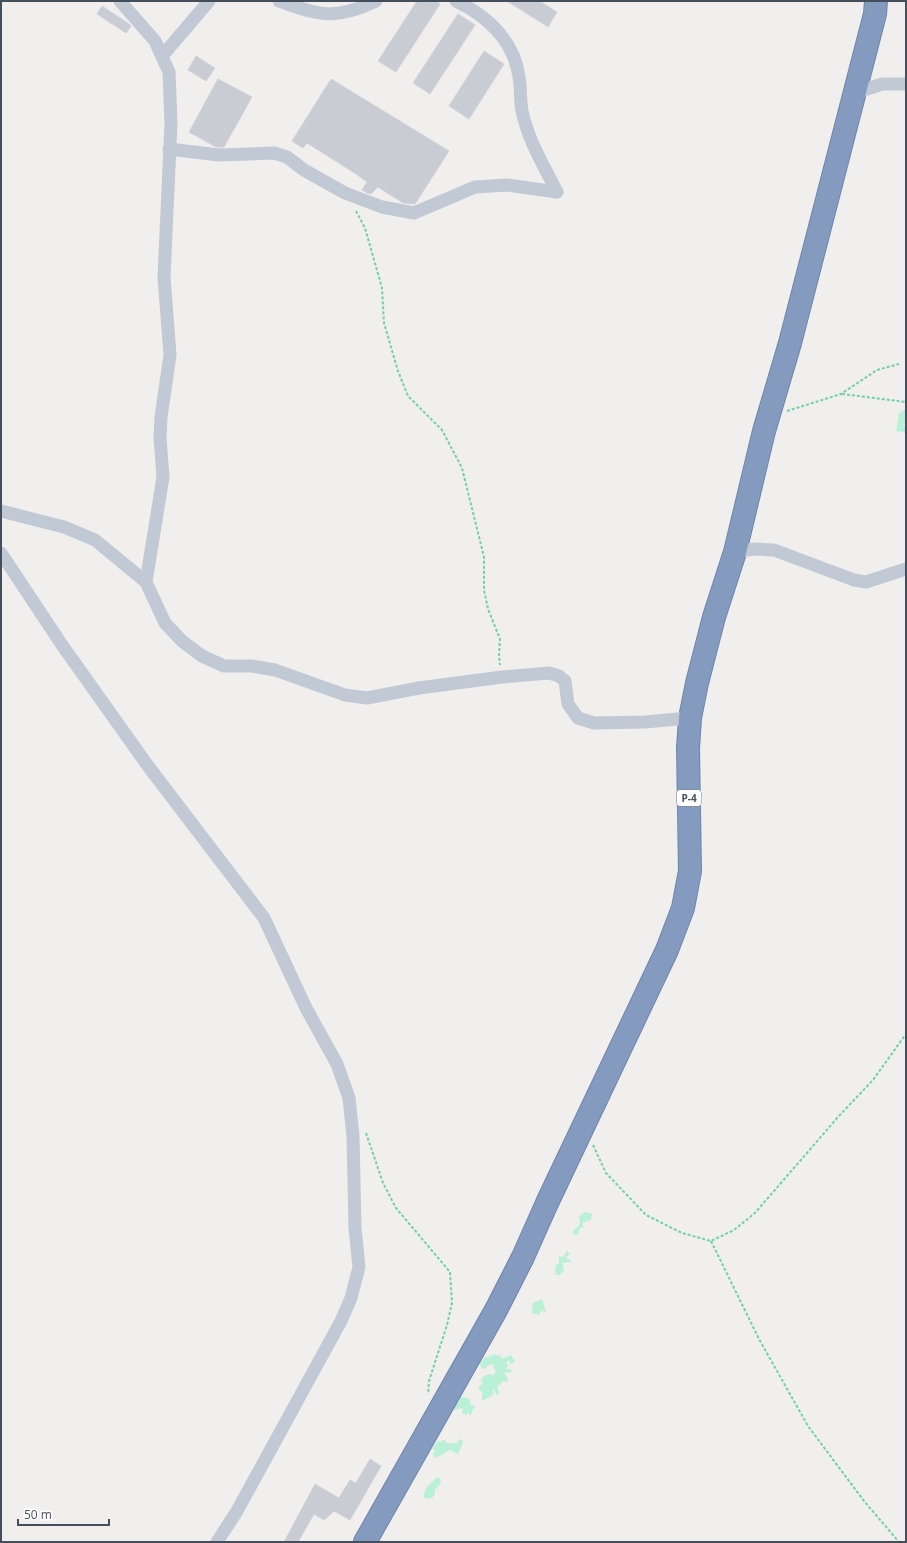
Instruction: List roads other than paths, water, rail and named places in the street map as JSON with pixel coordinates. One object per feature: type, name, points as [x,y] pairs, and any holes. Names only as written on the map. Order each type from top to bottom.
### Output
[{"type":"highway","name":"P-4","points":[[364,1542],[496,1310],[523,1257],[583,1126],[667,950],[683,908],[690,871],[688,768],[690,718],[697,683],[714,617],[735,552],[768,418],[790,343],[875,14],[876,1]]},
{"type":"street","points":[[120,1],[155,41],[163,55],[169,72],[171,122],[164,277],[170,356],[161,417],[160,438],[163,477],[146,582]]},
{"type":"street","points":[[163,55],[209,1]]},
{"type":"street","points":[[279,1],[308,12],[338,14],[358,10],[376,1]]},
{"type":"street","points":[[169,149],[219,154],[274,153],[287,158],[304,170],[346,193],[382,207],[414,213],[475,187],[507,185],[556,192],[531,140],[522,110],[519,77],[515,58],[503,35],[482,14],[456,1]]},
{"type":"street","points":[[855,93],[882,84],[906,84]]},
{"type":"street","points":[[1,511],[64,527],[95,540],[146,582],[165,624],[182,641],[202,656],[224,666],[252,666],[275,670],[345,695],[367,698],[419,688],[502,677],[549,673],[559,676],[565,682],[568,704],[578,718],[594,723],[645,722],[690,718]]},
{"type":"street","points":[[735,552],[754,549],[774,550],[854,580],[866,582],[906,569]]},
{"type":"street","points":[[1,553],[62,645],[144,760],[264,918],[306,1008],[337,1064],[349,1098],[353,1136],[356,1228],[359,1267],[351,1298],[341,1321],[226,1529],[217,1542]]},
{"type":"street","points":[[225,1542],[226,1529]]}]
